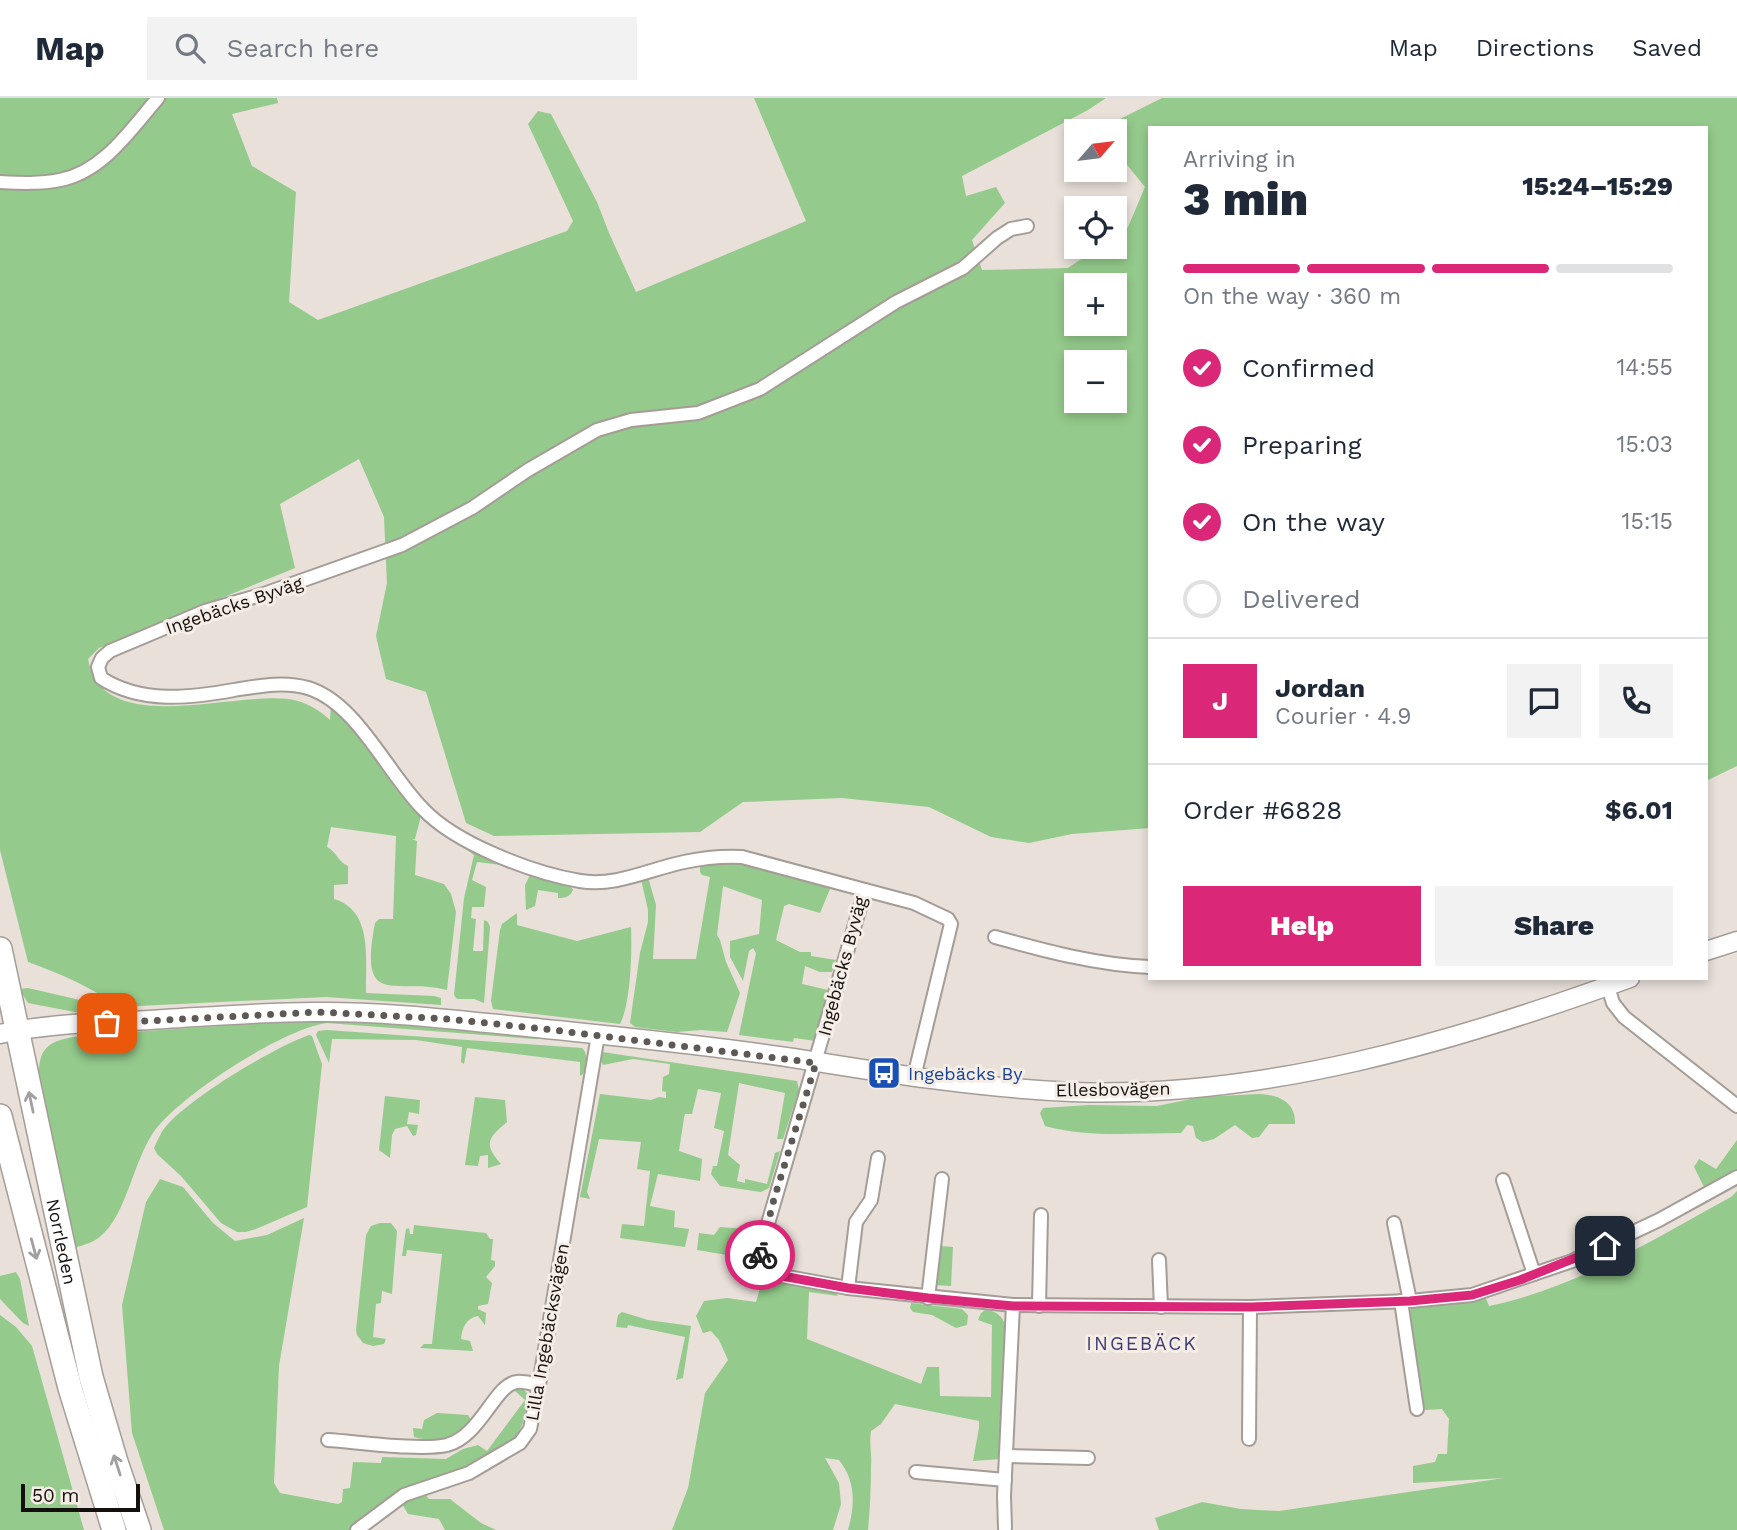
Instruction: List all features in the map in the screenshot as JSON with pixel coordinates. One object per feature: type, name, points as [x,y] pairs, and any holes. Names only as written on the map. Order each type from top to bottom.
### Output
[{"type":"highway","name":"Norrleden","points":[[0,949],[8,1032],[92,1377],[139,1530]]},
{"type":"highway","name":"Norrleden","points":[[0,1116],[70,1388],[114,1530]]},
{"type":"main road","points":[[1708,950],[1737,941]]},
{"type":"main road","name":"Ellesbovägen","points":[[8,1032],[226,1015],[318,1012],[448,1019],[598,1035],[914,1077],[1074,1092],[1198,1087],[1332,1067],[1389,1055],[1482,1028],[1607,982]]},
{"type":"street","points":[[0,182],[60,180],[88,169],[108,154],[158,98]]},
{"type":"street","name":"Ingebäcks Byväg","points":[[848,1288],[774,1274],[760,1259],[774,1199],[865,890],[742,857],[726,856],[683,862],[604,881],[556,876],[505,859],[465,839],[425,812],[353,718],[330,698],[314,690],[278,684],[163,698],[107,682],[98,673],[98,667],[102,658],[110,651],[205,611],[264,594],[402,545],[472,508],[528,470],[597,430],[631,420],[698,413],[760,389],[896,302],[962,268],[1011,229],[1027,226]]},
{"type":"street","points":[[865,890],[914,903],[948,919],[951,924],[914,1077]]},
{"type":"street","points":[[995,937],[1070,956],[1148,967]]},
{"type":"street","points":[[1607,982],[1613,1003],[1624,1017],[1737,1105]]},
{"type":"street","name":"Lilla Ingebäcksvägen","points":[[357,1530],[404,1495],[469,1473],[520,1443],[530,1429],[598,1035]]},
{"type":"street","points":[[878,1158],[870,1200],[856,1222],[848,1288],[1013,1306],[1251,1307],[1405,1301],[1472,1295],[1614,1242],[1737,1177]]},
{"type":"street","points":[[928,1298],[943,1179]]},
{"type":"street","points":[[1503,1180],[1534,1274]]},
{"type":"street","points":[[1040,1306],[1041,1215]]},
{"type":"street","points":[[1394,1223],[1418,1409]]},
{"type":"street","points":[[1159,1260],[1161,1307]]},
{"type":"street","points":[[1005,1528],[1013,1306]]},
{"type":"street","points":[[1249,1439],[1251,1307]]},
{"type":"street","points":[[328,1440],[446,1445],[471,1432],[503,1389],[517,1382],[539,1385]]},
{"type":"street","points":[[1007,1456],[1088,1458]]},
{"type":"street","points":[[916,1472],[1005,1480]]},
{"type":"green space","points":[[0,98],[277,98],[278,103],[232,114],[252,166],[296,192],[289,302],[318,320],[567,231],[573,221],[528,124],[538,111],[551,114],[597,202],[636,292],[806,221],[754,98],[1106,98],[962,176],[966,196],[996,187],[1005,203],[972,240],[982,270],[1068,268],[1081,259],[1127,259],[1127,228],[1145,187],[1127,165],[1127,119],[1120,119],[1162,98],[1737,98],[1737,766],[1708,780],[1708,126],[1148,126],[1148,828],[1072,834],[1029,843],[991,837],[929,807],[842,798],[743,802],[700,832],[494,836],[466,823],[426,692],[386,679],[376,636],[387,583],[384,517],[359,459],[280,504],[295,568],[99,648],[88,659],[99,684],[119,699],[147,705],[178,706],[274,698],[298,701],[330,720],[331,704],[335,706],[412,801],[510,866],[477,862],[472,880],[486,887],[484,907],[472,907],[471,918],[476,919],[473,951],[483,951],[484,920],[490,927],[484,1003],[474,999],[457,999],[454,995],[464,898],[474,855],[421,816],[415,839],[412,839],[417,841],[415,875],[444,884],[451,894],[456,912],[447,990],[386,985],[377,980],[372,969],[371,951],[375,923],[379,919],[393,919],[396,836],[331,827],[327,847],[348,866],[348,884],[334,885],[334,899],[347,905],[356,914],[361,925],[365,938],[366,993],[434,996],[441,998],[441,1005],[326,997],[118,1007],[75,981],[28,962],[0,850]]},
{"type":"green space","points":[[722,861],[760,867],[845,891],[830,889],[820,913],[789,904],[784,906],[776,940],[800,952],[811,952],[811,956],[836,960],[832,972],[820,972],[805,966],[802,984],[828,990],[816,1041],[794,1038],[793,1042],[739,1035],[756,953],[753,948],[749,951],[743,981],[730,957],[730,941],[759,934],[762,900],[723,886],[717,935],[740,993],[727,1032],[677,1032],[635,1027],[630,1023],[640,953],[648,922],[641,879],[648,877],[656,905],[653,959],[696,959],[710,877],[700,872],[700,862]]},
{"type":"green space","points":[[531,873],[568,882],[573,890],[567,897],[558,898],[558,893],[538,890],[535,906],[526,910],[525,885]]},
{"type":"green space","points":[[517,913],[517,925],[577,941],[631,927],[629,990],[620,1024],[493,1009],[491,1001],[500,930],[502,924]]},
{"type":"green space","points":[[28,988],[84,1001],[89,1012],[85,1014],[28,1003],[19,989]]},
{"type":"green space","points":[[307,1020],[449,1025],[557,1039],[327,1023],[285,1037],[233,1066],[184,1101],[166,1118],[146,1145],[111,1225],[96,1239],[74,1248],[40,1088],[40,1063],[47,1048],[62,1039],[86,1035]]},
{"type":"green space","points":[[318,1031],[582,1048],[586,1053],[586,1064],[580,1076],[580,1062],[467,1048],[464,1064],[461,1062],[462,1047],[416,1040],[337,1039],[332,1039],[329,1063],[316,1035]]},
{"type":"green space","points":[[309,1035],[312,1036],[322,1064],[307,1207],[256,1229],[237,1232],[221,1223],[154,1148],[166,1127],[196,1100],[255,1062]]},
{"type":"green space","points":[[602,1052],[797,1081],[799,1090],[783,1139],[777,1139],[785,1093],[739,1083],[728,1155],[740,1165],[737,1181],[745,1183],[745,1179],[767,1184],[775,1153],[780,1151],[769,1188],[761,1192],[720,1186],[711,1174],[713,1166],[717,1166],[724,1131],[714,1128],[721,1093],[698,1089],[692,1114],[685,1114],[679,1151],[702,1159],[700,1181],[658,1174],[650,1206],[675,1211],[674,1227],[689,1229],[685,1247],[620,1238],[622,1224],[644,1226],[650,1171],[637,1169],[641,1142],[599,1139],[587,1192],[590,1199],[580,1197],[600,1094],[651,1100],[666,1098],[666,1092],[662,1091],[663,1077],[669,1074],[670,1064],[633,1059],[603,1065],[600,1058]]},
{"type":"green space","points":[[1259,1094],[1285,1101],[1293,1110],[1295,1124],[1269,1124],[1259,1137],[1252,1138],[1235,1125],[1214,1139],[1203,1142],[1196,1138],[1193,1126],[1187,1125],[1181,1133],[1078,1132],[1045,1126],[1040,1113],[1043,1108],[1089,1105],[1157,1106],[1201,1097]]},
{"type":"green space","points":[[385,1096],[420,1100],[419,1114],[409,1112],[407,1124],[418,1125],[416,1135],[413,1136],[407,1126],[395,1129],[390,1158],[379,1150]]},
{"type":"green space","points":[[475,1097],[505,1100],[507,1122],[490,1142],[492,1151],[501,1164],[488,1168],[488,1155],[480,1156],[478,1166],[465,1165]]},
{"type":"green space","points":[[1737,1140],[1737,1170],[1705,1189],[1694,1167],[1699,1159],[1716,1169]]},
{"type":"green space","points":[[160,1179],[183,1187],[213,1223],[235,1241],[267,1235],[304,1218],[279,1366],[274,1483],[280,1493],[338,1504],[342,1502],[343,1489],[350,1488],[353,1462],[381,1463],[382,1457],[446,1459],[463,1449],[478,1445],[487,1451],[525,1400],[514,1390],[523,1389],[529,1398],[523,1422],[512,1441],[501,1451],[475,1466],[418,1485],[429,1499],[450,1499],[481,1523],[496,1530],[445,1530],[439,1519],[408,1514],[398,1497],[362,1530],[164,1530],[132,1433],[122,1305],[146,1202]]},
{"type":"green space","points":[[1737,1191],[1737,1530],[1159,1530],[1155,1518],[1202,1502],[1241,1509],[1279,1511],[1504,1478],[1413,1483],[1413,1466],[1435,1462],[1438,1454],[1447,1454],[1449,1419],[1442,1409],[1425,1410],[1421,1406],[1407,1312],[1413,1308],[1485,1296],[1489,1306],[1553,1287],[1644,1245],[1731,1197]]},
{"type":"green space","points":[[391,1223],[397,1231],[392,1294],[382,1291],[381,1303],[376,1304],[373,1337],[386,1339],[384,1344],[373,1346],[363,1343],[356,1330],[366,1235],[371,1226]]},
{"type":"green space","points":[[414,1225],[486,1233],[493,1239],[491,1260],[495,1261],[495,1266],[486,1277],[492,1283],[488,1304],[478,1306],[478,1309],[486,1313],[485,1325],[478,1316],[470,1319],[465,1324],[461,1339],[470,1341],[473,1351],[420,1348],[424,1344],[432,1344],[442,1254],[407,1250],[406,1256],[402,1256],[406,1229],[409,1228],[410,1234],[413,1234]]},
{"type":"green space","points":[[747,1226],[757,1227],[751,1259],[697,1250],[699,1233],[714,1235],[720,1227],[746,1229]]},
{"type":"green space","points":[[940,1246],[953,1247],[951,1286],[935,1285]]},
{"type":"green space","points":[[16,1272],[20,1279],[29,1326],[0,1299],[0,1276]]},
{"type":"green space","points":[[765,1280],[836,1293],[838,1296],[809,1292],[807,1339],[921,1384],[927,1367],[939,1367],[940,1396],[991,1397],[992,1325],[978,1320],[985,1310],[999,1315],[1006,1328],[1001,1459],[973,1461],[979,1421],[895,1404],[881,1424],[871,1431],[868,1530],[848,1530],[853,1502],[849,1476],[839,1460],[825,1458],[839,1483],[841,1504],[833,1530],[672,1530],[688,1488],[705,1393],[728,1360],[719,1340],[711,1331],[703,1333],[696,1316],[704,1301],[727,1298],[756,1302]]},
{"type":"green space","points":[[911,1303],[962,1309],[968,1315],[967,1325],[956,1328],[932,1315],[913,1312]]},
{"type":"green space","points":[[622,1312],[648,1320],[691,1326],[683,1378],[676,1380],[685,1337],[628,1325],[627,1328],[616,1327],[618,1315]]},
{"type":"green space","points":[[0,1315],[16,1327],[32,1346],[84,1530],[0,1530]]},
{"type":"green space","points":[[437,1413],[468,1415],[471,1420],[453,1436],[438,1440],[414,1437],[413,1428],[422,1429],[424,1420]]},
{"type":"way so far","points":[[107,1023],[318,1012],[448,1019],[793,1058],[816,1063],[774,1199],[760,1255]]},
{"type":"place","name":"Ingebäcks By","points":[[884,1073]]},
{"type":"district","name":"INGEBÄCK","points":[[1142,1343]]},
{"type":"route","points":[[760,1255],[763,1265],[774,1274],[848,1288],[928,1298],[1013,1306],[1251,1307],[1410,1301],[1472,1295],[1572,1261],[1605,1246]]}]
